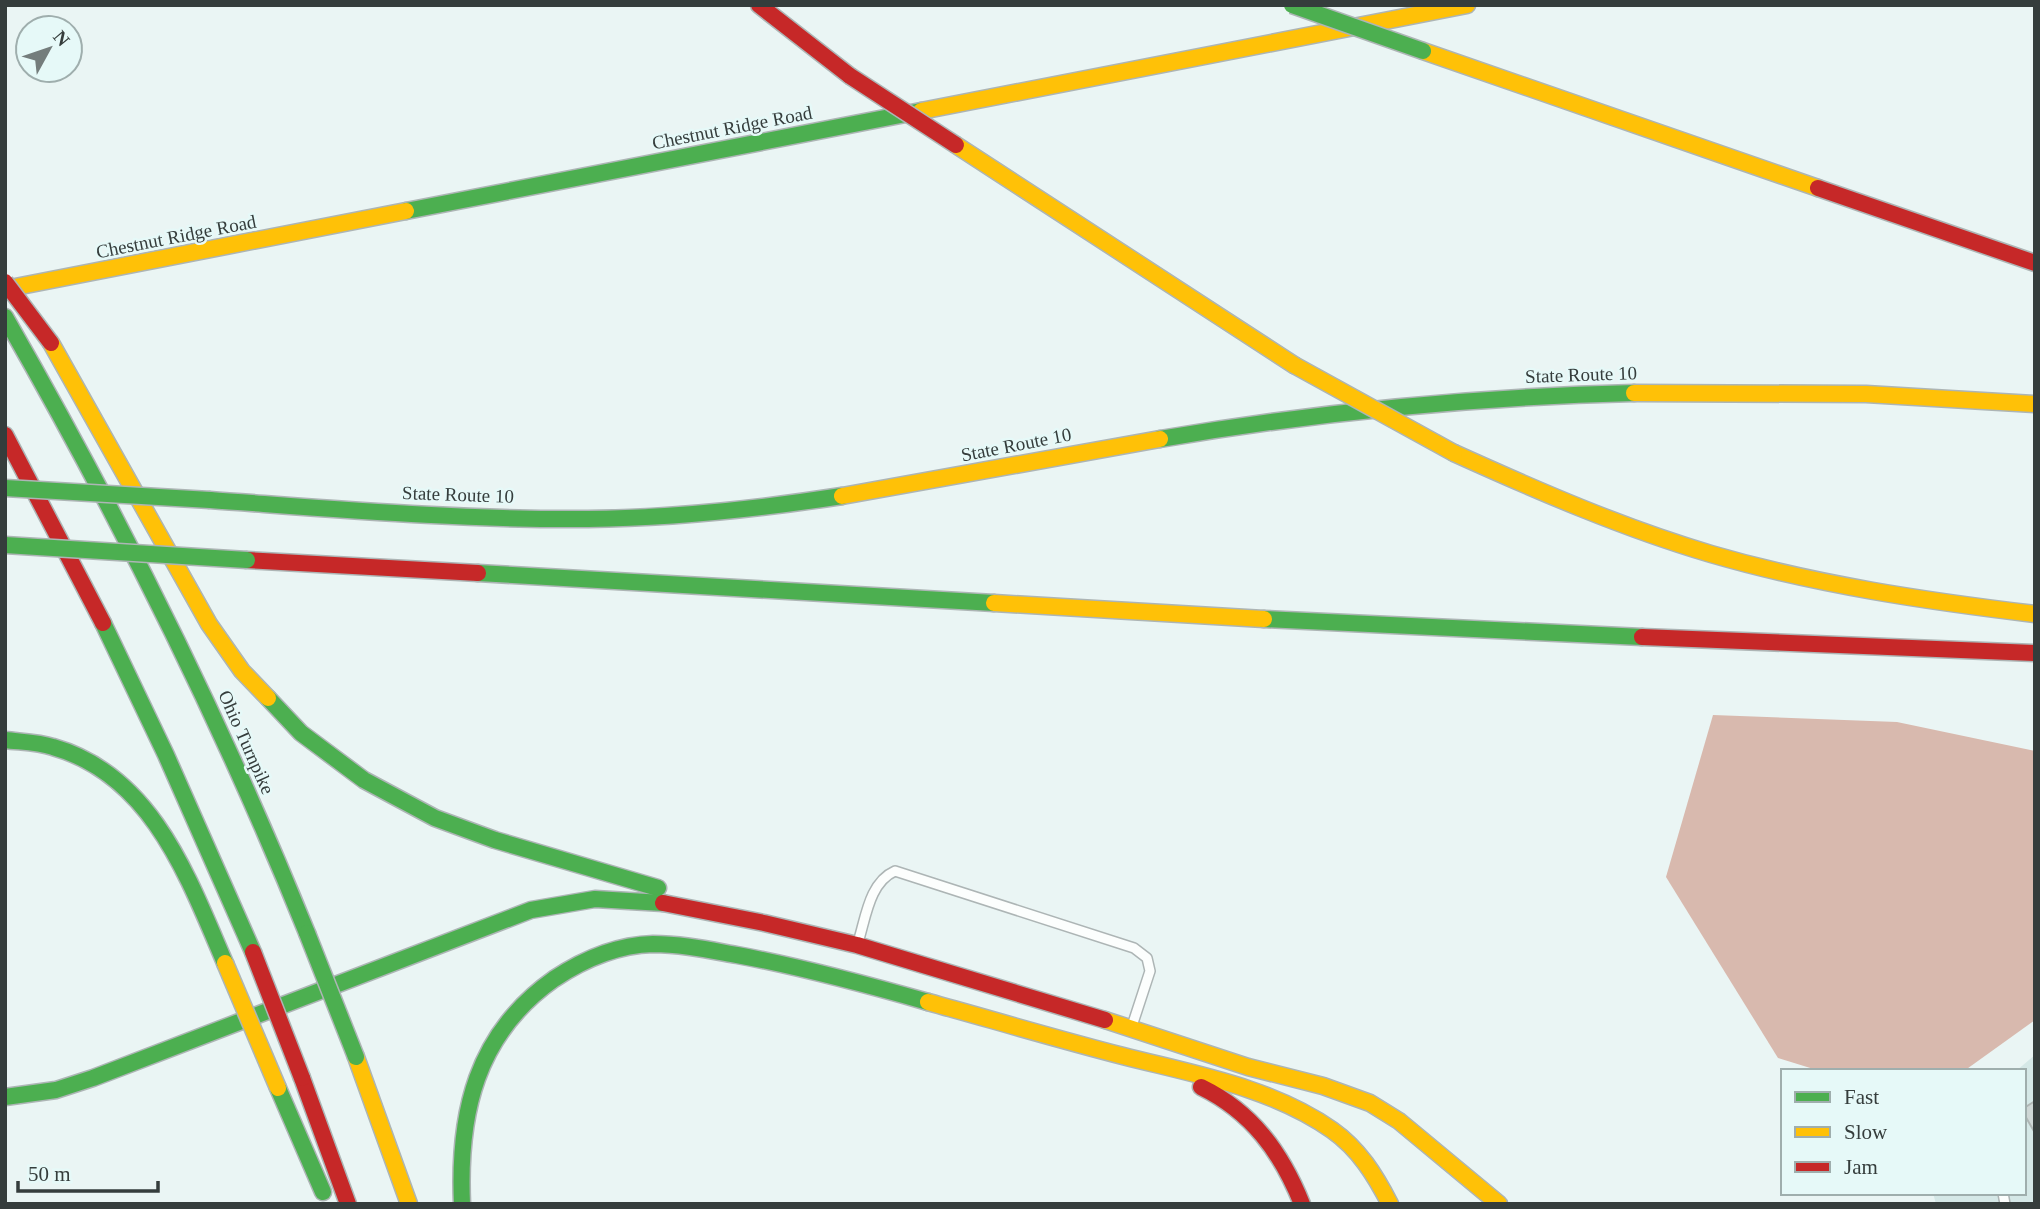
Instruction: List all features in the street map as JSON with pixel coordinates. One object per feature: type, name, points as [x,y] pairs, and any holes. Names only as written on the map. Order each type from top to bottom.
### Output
[{"type":"main road","points":[[759,5],[850,76],[1294,365],[1454,453],[1606,519],[1713,554],[1802,577],[1886,594],[2035,614]]},
{"type":"main road","points":[[1293,5],[2035,263]]},
{"type":"main road","name":"Chestnut Ridge Road","points":[[5,289],[1467,5]]},
{"type":"main road","points":[[5,282],[51,343],[209,624],[242,671],[301,733],[365,780],[435,818],[495,840],[679,894],[764,923]]},
{"type":"main road","name":"Ohio Turnpike","points":[[5,317],[118,522],[183,653],[270,844],[356,1057],[409,1204]]},
{"type":"main road","name":"State Route 10","points":[[5,488],[495,517],[664,516],[749,509],[866,494],[1190,434],[1347,411],[1623,393],[1760,391],[1898,394],[2035,404]]},
{"type":"main road","points":[[5,435],[125,664],[212,853],[302,1078],[348,1204]]},
{"type":"main road","points":[[5,545],[1389,626],[2035,653]]},
{"type":"main road","points":[[5,740],[43,743],[63,749],[101,767],[131,791],[146,808],[171,845],[329,1204]]},
{"type":"main road","points":[[5,1097],[56,1090],[93,1078],[531,909],[585,900],[636,900],[676,905],[857,945],[1131,1028],[1248,1067],[1324,1086],[1370,1103],[1414,1132],[1499,1204]]},
{"type":"main road","points":[[46,1108],[95,1093],[475,944],[540,923],[591,913],[632,913],[703,927]]},
{"type":"main road","points":[[727,937],[788,963]]},
{"type":"main road","points":[[462,1204],[461,1132],[471,1088],[496,1037],[520,1009],[549,983],[600,955],[640,945],[657,944],[700,948],[788,963],[1137,1060],[1216,1079],[1286,1103],[1336,1131],[1362,1157],[1383,1188],[1390,1204]]},
{"type":"main road","points":[[1137,1060],[1210,1091],[1248,1118],[1279,1154],[1302,1204]]},
{"type":"main road","points":[[1248,1067],[1332,1105]]},
{"type":"lane","points":[[857,945],[875,889],[886,875],[895,871],[948,887],[1134,947],[1147,958],[1150,971],[1131,1028]]},
{"type":"shaded area","points":[[1713,715],[1897,722],[2035,751],[2035,1020],[1967,1069],[1814,1069],[1778,1058],[1666,877]]},
{"type":"shaded area","points":[[2035,1055],[2035,1204],[1936,1204],[1934,1195],[2026,1195],[2026,1069],[2018,1069]]},
{"type":"building","points":[[2035,1101],[2035,1133],[2026,1117],[2026,1107]]},
{"type":"traffic: fast","points":[[1292,5],[1423,51]]},
{"type":"traffic: fast","points":[[406,211],[921,111]]},
{"type":"traffic: fast","points":[[5,317],[88,467],[167,620],[240,775],[307,933]]},
{"type":"traffic: fast","points":[[1160,439],[1396,407],[1634,393]]},
{"type":"traffic: fast","points":[[5,488],[210,500]]},
{"type":"traffic: fast","points":[[210,500],[446,516],[588,519],[715,512],[842,496]]},
{"type":"traffic: fast","points":[[5,545],[247,560]]},
{"type":"traffic: fast","points":[[478,573],[994,603]]},
{"type":"traffic: fast","points":[[1264,619],[1642,637]]},
{"type":"traffic: fast","points":[[103,623],[166,755],[253,952]]},
{"type":"traffic: fast","points":[[268,698],[301,733],[364,780],[435,818],[495,840],[658,888]]},
{"type":"traffic: fast","points":[[5,740],[47,745],[87,761],[116,780],[141,805],[180,864],[225,963]]},
{"type":"traffic: fast","points":[[5,1097],[56,1090],[93,1078],[531,910],[595,899],[663,903]]},
{"type":"traffic: fast","points":[[307,933],[356,1057]]},
{"type":"traffic: fast","points":[[462,1204],[464,1138],[469,1107],[477,1078],[490,1050],[506,1025],[527,1001],[554,979],[589,959],[613,950],[639,945],[684,946],[785,965],[928,1002]]},
{"type":"traffic: fast","points":[[278,1088],[323,1192]]},
{"type":"traffic: slow","points":[[921,111],[1467,5]]},
{"type":"traffic: slow","points":[[1423,51],[1818,188]]},
{"type":"traffic: slow","points":[[956,145],[1294,365]]},
{"type":"traffic: slow","points":[[5,289],[406,211]]},
{"type":"traffic: slow","points":[[51,343],[209,624],[242,671],[268,698]]},
{"type":"traffic: slow","points":[[1294,365],[1454,453]]},
{"type":"traffic: slow","points":[[1634,393],[1866,394],[2035,404]]},
{"type":"traffic: slow","points":[[842,496],[1160,439]]},
{"type":"traffic: slow","points":[[1454,453],[1581,508],[1711,554],[1791,575],[1872,591],[2035,614]]},
{"type":"traffic: slow","points":[[994,603],[1264,619]]},
{"type":"traffic: slow","points":[[225,963],[278,1088]]},
{"type":"traffic: slow","points":[[928,1002],[1258,1092],[1308,1115],[1342,1137],[1372,1173],[1390,1204]]},
{"type":"traffic: slow","points":[[1105,1020],[1248,1067],[1323,1086],[1370,1103],[1399,1121],[1499,1204]]},
{"type":"traffic: slow","points":[[356,1057],[409,1204]]},
{"type":"traffic: jam","points":[[759,5],[850,76]]},
{"type":"traffic: jam","points":[[850,76],[956,145]]},
{"type":"traffic: jam","points":[[1818,188],[2035,263]]},
{"type":"traffic: jam","points":[[5,282],[51,343]]},
{"type":"traffic: jam","points":[[5,435],[103,623]]},
{"type":"traffic: jam","points":[[247,560],[478,573]]},
{"type":"traffic: jam","points":[[1642,637],[2035,653]]},
{"type":"traffic: jam","points":[[663,903],[857,945],[1105,1020]]},
{"type":"traffic: jam","points":[[253,952],[302,1078]]},
{"type":"traffic: jam","points":[[302,1078],[348,1204]]},
{"type":"traffic: jam","points":[[1201,1087],[1235,1109],[1263,1135],[1285,1167],[1302,1204]]}]
